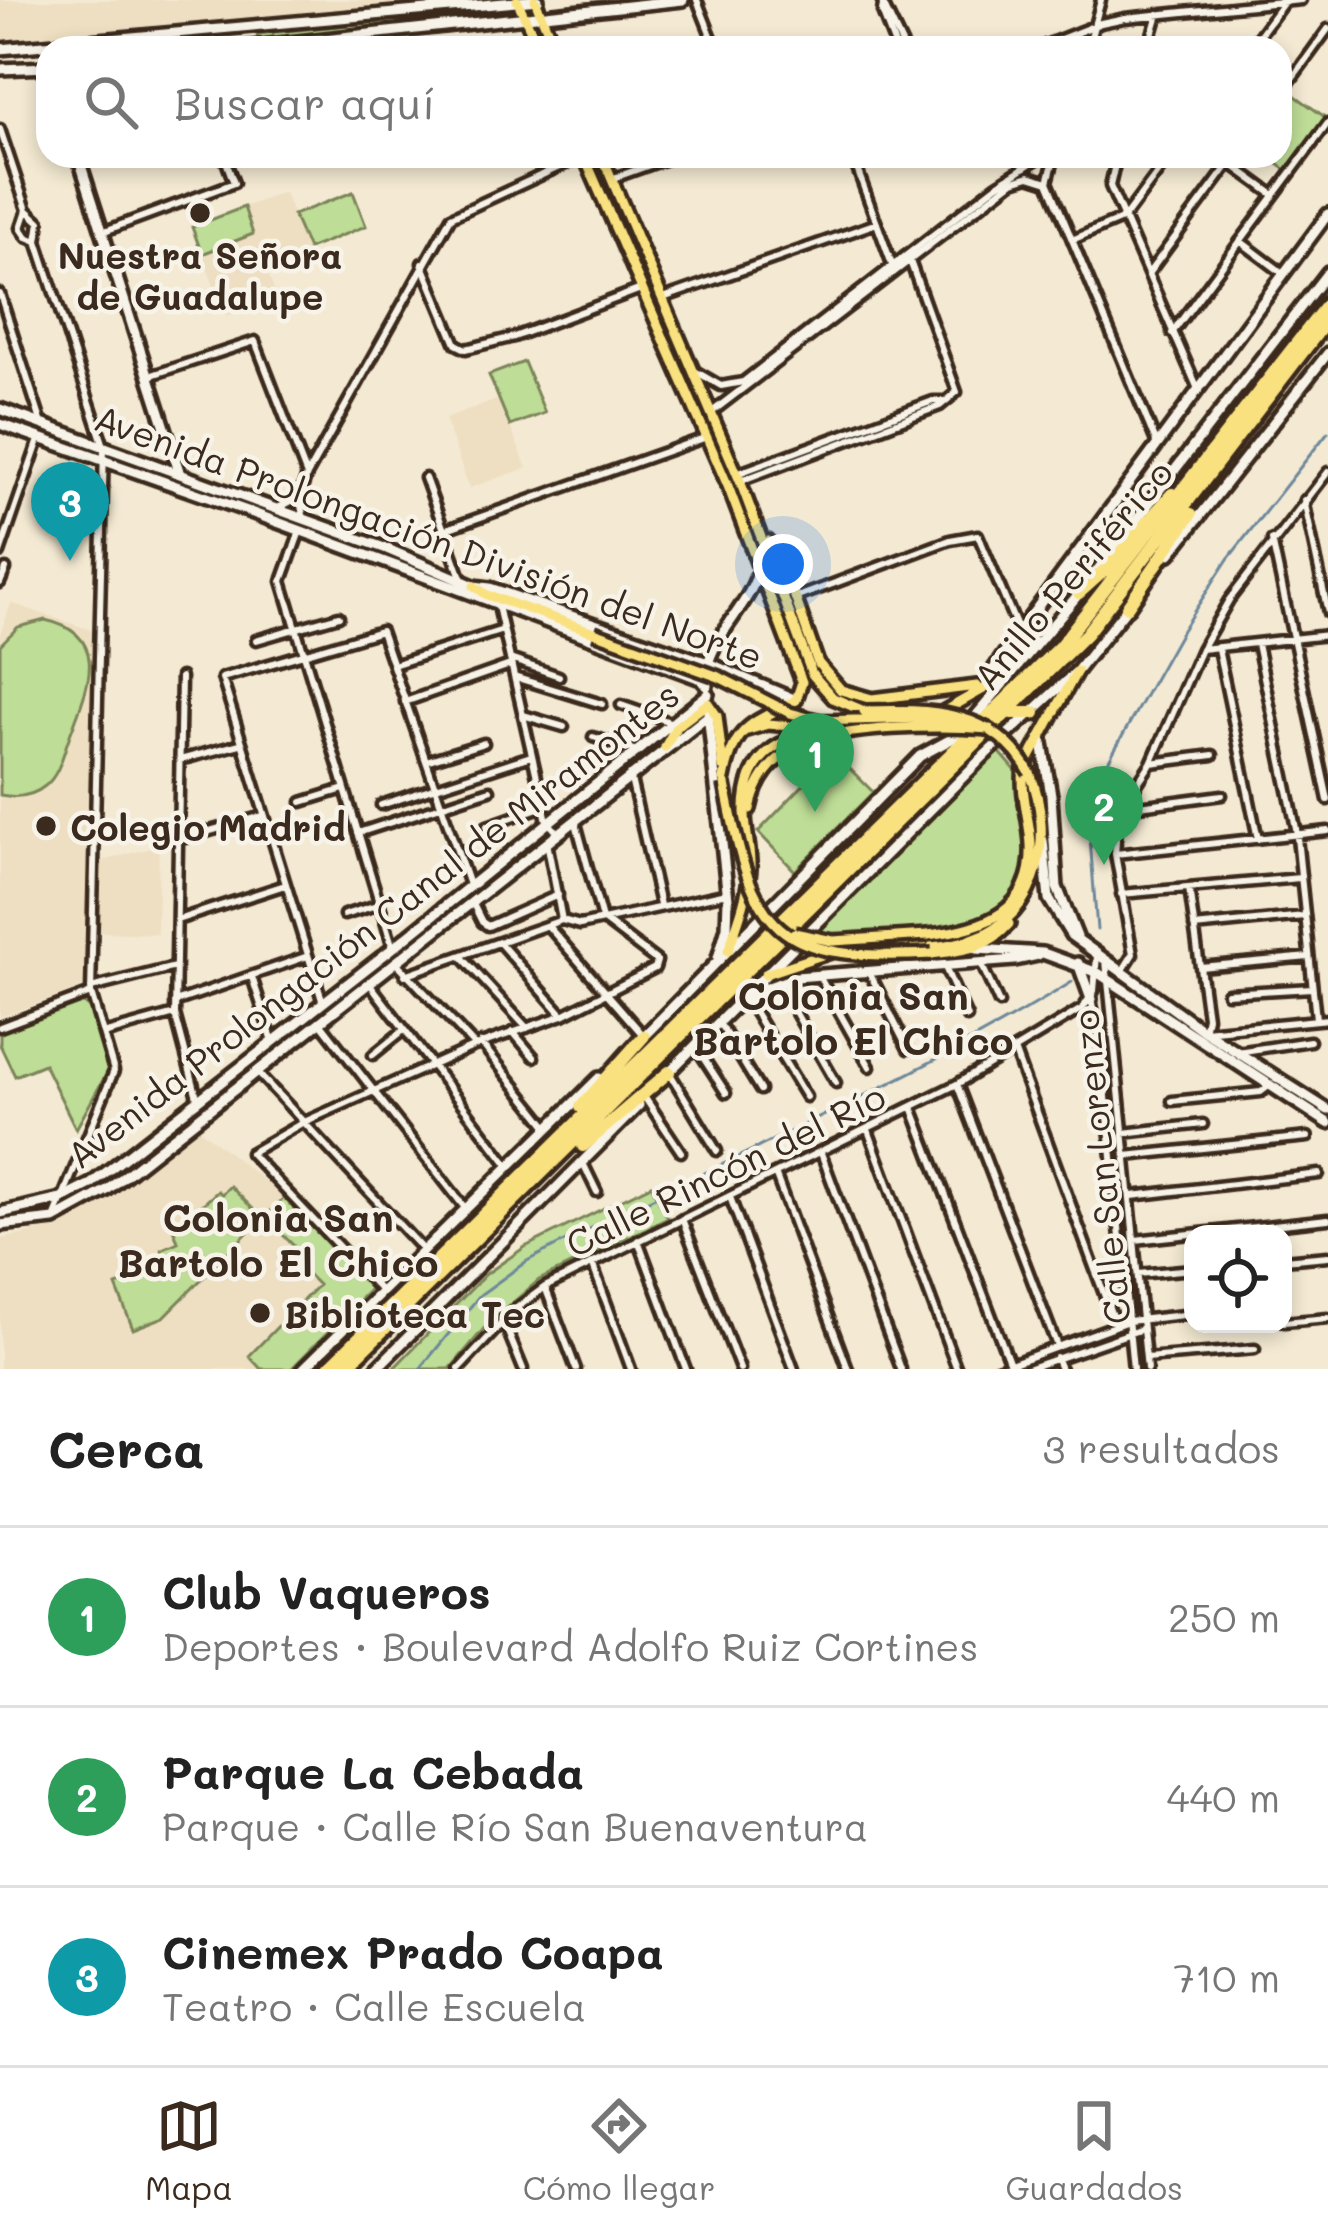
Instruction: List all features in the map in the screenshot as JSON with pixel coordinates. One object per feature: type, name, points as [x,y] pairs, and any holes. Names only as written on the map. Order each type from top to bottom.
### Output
[{"type":"highway","name":"Anillo Periférico","points":[[326,1369],[988,724],[1060,646],[1328,303]]},
{"type":"highway","name":"Anillo Periférico","points":[[344,1369],[1086,634],[1328,319]]},
{"type":"highway","points":[[1079,593],[1226,436]]},
{"type":"highway","points":[[1127,607],[1192,513],[1207,478]]},
{"type":"highway","points":[[970,725],[988,724],[994,692]]},
{"type":"highway","points":[[1006,735],[1010,714],[1035,713]]},
{"type":"highway","points":[[542,1157],[644,1036]]},
{"type":"highway","points":[[530,1187],[669,1072]]},
{"type":"main road","points":[[154,36],[536,0],[551,36]]},
{"type":"main road","points":[[358,36],[683,0]]},
{"type":"main road","points":[[518,1],[533,36]]},
{"type":"main road","points":[[251,36],[256,27]]},
{"type":"main road","points":[[242,28],[247,36]]},
{"type":"main road","points":[[0,49],[36,46]]},
{"type":"main road","points":[[0,69],[36,65]]},
{"type":"main road","points":[[82,168],[180,474]]},
{"type":"main road","points":[[589,168],[760,565],[802,682],[796,700],[752,721],[736,740],[725,782]]},
{"type":"main road","points":[[607,168],[739,477],[815,679],[839,702],[864,711],[938,711],[988,724],[1027,767],[1049,899],[1062,926],[1204,1030],[1328,1111]]},
{"type":"main road","points":[[994,692],[993,670],[1019,632],[1328,214]]},
{"type":"main road","points":[[303,1369],[644,1036],[920,756],[970,725],[1079,593],[1328,272]]},
{"type":"main road","points":[[376,1369],[765,974],[1077,671],[1328,352]]},
{"type":"main road","name":"Avenida Prolongación División del Norte","points":[[0,410],[180,474],[255,508]]},
{"type":"main road","name":"Avenida Prolongación División del Norte","points":[[0,424],[272,512],[384,562],[688,674],[708,694]]},
{"type":"main road","name":"Avenida Prolongación División del Norte","points":[[302,525],[391,550],[475,586],[695,658],[796,700]]},
{"type":"main road","points":[[761,532],[781,561],[818,663],[846,693],[868,699],[994,692]]},
{"type":"main road","points":[[384,562],[391,550]]},
{"type":"main road","points":[[716,963],[727,927],[728,893],[708,716],[708,663],[753,588],[760,565]]},
{"type":"main road","points":[[475,586],[487,595],[719,677],[790,712],[820,721],[924,718],[970,725]]},
{"type":"main road","points":[[688,674],[695,658]]},
{"type":"main road","points":[[783,929],[833,941],[979,927],[1001,914],[1026,878],[1031,849],[1023,774],[1077,671]]},
{"type":"main road","points":[[736,740],[749,729],[768,724],[818,729],[924,721],[994,692]]},
{"type":"main road","points":[[647,740],[661,750],[708,694]]},
{"type":"main road","points":[[708,694],[716,710],[725,782],[750,891],[783,929],[835,954],[866,957],[976,949],[1043,953],[1078,964],[1104,976],[1328,1123]]},
{"type":"main road","name":"Avenida Prolongación Canal de Miramontes","points":[[0,1213],[61,1199],[92,1184],[708,694]]},
{"type":"main road","name":"Avenida Prolongación Canal de Miramontes","points":[[0,1225],[54,1219],[106,1190],[708,716]]},
{"type":"main road","points":[[747,835],[759,782],[775,761],[799,745],[828,736],[970,725]]},
{"type":"main road","points":[[728,951],[749,875],[745,800],[758,766],[788,739],[818,729]]},
{"type":"main road","points":[[1042,733],[1042,758],[1052,795],[1057,887],[1079,942]]},
{"type":"main road","points":[[976,949],[998,936],[1022,904],[1038,869],[1040,825]]},
{"type":"main road","points":[[765,974],[836,951],[965,941],[1000,925],[1022,904]]},
{"type":"main road","points":[[745,996],[778,982],[818,974],[980,963],[1043,953]]},
{"type":"main road","points":[[1078,964],[1091,999]]},
{"type":"street","points":[[698,0],[712,36]]},
{"type":"street","points":[[1092,36],[1101,0]]},
{"type":"street","points":[[1069,36],[1158,14],[1300,0]]},
{"type":"street","points":[[1259,36],[1284,2]]},
{"type":"street","points":[[882,3],[897,36]]},
{"type":"street","points":[[1152,36],[1158,14]]},
{"type":"street","points":[[1292,78],[1328,29]]},
{"type":"street","points":[[1172,333],[1328,123]]},
{"type":"street","points":[[0,129],[27,210],[41,226],[37,241],[104,446],[91,990],[114,1071],[54,1219]]},
{"type":"street","points":[[102,232],[234,183],[228,168]]},
{"type":"street","points":[[548,1127],[478,1045],[395,964],[282,581],[302,525],[299,496],[307,475],[443,228],[458,211],[557,168]]},
{"type":"street","points":[[611,179],[642,168]]},
{"type":"street","points":[[857,168],[895,270]]},
{"type":"street","points":[[909,259],[1023,168]]},
{"type":"street","points":[[1052,168],[1048,182],[1158,445]]},
{"type":"street","points":[[1114,168],[1110,186],[1198,389]]},
{"type":"street","points":[[1071,241],[1124,218],[1161,168]]},
{"type":"street","points":[[1148,274],[1227,168]]},
{"type":"street","points":[[1242,168],[1274,195]]},
{"type":"street","points":[[712,412],[1012,182],[1025,176],[1048,182]]},
{"type":"street","points":[[27,210],[22,228],[37,241]]},
{"type":"street","points":[[663,298],[878,223]]},
{"type":"street","points":[[1240,241],[1284,274]]},
{"type":"street","points":[[739,477],[940,406],[955,395],[909,259]]},
{"type":"street","points":[[422,263],[456,344],[466,350],[514,337],[642,288]]},
{"type":"street","points":[[693,368],[721,386],[743,382],[895,270]]},
{"type":"street","points":[[0,294],[43,425],[0,552]]},
{"type":"street","points":[[148,376],[255,341],[307,475]]},
{"type":"street","points":[[444,530],[707,437]]},
{"type":"street","points":[[1122,971],[1133,954],[1114,823],[1151,763],[1201,649],[1229,601],[1328,472]]},
{"type":"street","points":[[425,478],[462,580]]},
{"type":"street","points":[[272,512],[299,496]]},
{"type":"street","points":[[1304,500],[1328,613]]},
{"type":"street","points":[[795,598],[950,540],[978,535],[1019,632]]},
{"type":"street","points":[[1272,540],[1328,800]]},
{"type":"street","points":[[0,583],[5,569]]},
{"type":"street","points":[[497,606],[547,820],[558,833]]},
{"type":"street","points":[[256,640],[339,616]]},
{"type":"street","points":[[393,665],[503,630]]},
{"type":"street","points":[[322,1003],[220,682],[226,676],[381,631],[469,885]]},
{"type":"street","points":[[1201,649],[1328,635]]},
{"type":"street","points":[[1257,644],[1295,835],[1316,1019]]},
{"type":"street","points":[[1218,649],[1258,838]]},
{"type":"street","points":[[405,702],[510,662],[559,676]]},
{"type":"street","points":[[181,676],[175,1014],[198,1101]]},
{"type":"street","points":[[514,677],[602,704]]},
{"type":"street","points":[[621,705],[670,722]]},
{"type":"street","points":[[523,715],[564,727]]},
{"type":"street","points":[[593,736],[634,750]]},
{"type":"street","points":[[426,761],[484,743]]},
{"type":"street","points":[[179,761],[240,744]]},
{"type":"street","points":[[1151,763],[1213,755]]},
{"type":"street","points":[[381,805],[532,756]]},
{"type":"street","points":[[630,775],[661,905]]},
{"type":"street","points":[[302,802],[344,789]]},
{"type":"street","points":[[358,833],[490,790]]},
{"type":"street","points":[[1123,808],[1222,795]]},
{"type":"street","points":[[488,826],[544,806]]},
{"type":"street","points":[[178,840],[263,816]]},
{"type":"street","points":[[382,1292],[250,1153],[302,1123],[478,1045],[563,1015],[655,968],[657,962],[602,919],[575,819]]},
{"type":"street","points":[[1115,854],[1328,831]]},
{"type":"street","points":[[547,842],[562,920]]},
{"type":"street","points":[[1121,894],[1300,878]]},
{"type":"street","points":[[176,920],[285,885]]},
{"type":"street","points":[[1189,888],[1207,1017],[1204,1030],[1328,1018]]},
{"type":"street","points":[[405,975],[562,920],[580,925],[728,893]]},
{"type":"street","points":[[472,902],[488,926],[558,895]]},
{"type":"street","points":[[344,915],[380,904]]},
{"type":"street","points":[[1195,927],[1304,916]]},
{"type":"street","points":[[547,925],[644,1036]]},
{"type":"street","points":[[499,942],[563,1015]]},
{"type":"street","points":[[175,1002],[308,956]]},
{"type":"street","points":[[461,956],[526,1028]]},
{"type":"street","name":"Calle San Lorenzo","points":[[1102,957],[1147,1369]]},
{"type":"street","points":[[1200,967],[1309,957]]},
{"type":"street","points":[[980,963],[999,1004]]},
{"type":"street","points":[[944,965],[967,1017]]},
{"type":"street","points":[[0,1027],[91,990],[176,967]]},
{"type":"street","points":[[868,971],[908,1049]]},
{"type":"street","points":[[818,974],[870,1067]]},
{"type":"street","points":[[251,976],[273,1042]]},
{"type":"street","points":[[1091,999],[1104,976]]},
{"type":"street","points":[[778,982],[836,1083]]},
{"type":"street","points":[[370,984],[509,1166]]},
{"type":"street","points":[[1227,993],[1312,988]]},
{"type":"street","points":[[745,996],[806,1097]]},
{"type":"street","name":"Calle San Lorenzo","points":[[1091,999],[1101,1046],[1133,1369]]},
{"type":"street","name":"Calle Rincón del Río","points":[[464,1367],[503,1320],[545,1288],[957,1084],[1091,999]]},
{"type":"street","points":[[103,1034],[175,1014]]},
{"type":"street","points":[[718,1021],[760,1090]]},
{"type":"street","points":[[320,1022],[465,1208]]},
{"type":"street","points":[[374,1055],[405,1029]]},
{"type":"street","points":[[513,1032],[535,1057]]},
{"type":"street","points":[[1238,1052],[1310,1041]]},
{"type":"street","points":[[695,1045],[727,1093]]},
{"type":"street","points":[[1014,1050],[1115,1324]]},
{"type":"street","points":[[256,1072],[423,1250]]},
{"type":"street","points":[[669,1072],[717,1151]]},
{"type":"street","points":[[957,1084],[1057,1346]]},
{"type":"street","points":[[1172,1101],[1261,1092],[1270,1085]]},
{"type":"street","points":[[645,1098],[681,1152]]},
{"type":"street","points":[[912,1107],[1010,1364]]},
{"type":"street","points":[[1123,1133],[1203,1124]]},
{"type":"street","points":[[868,1130],[957,1369]]},
{"type":"street","points":[[1126,1156],[1308,1137]]},
{"type":"street","points":[[821,1153],[901,1369]]},
{"type":"street","points":[[582,1162],[597,1192]]},
{"type":"street","points":[[1130,1196],[1318,1174]]},
{"type":"street","points":[[776,1176],[848,1369]]},
{"type":"street","points":[[730,1197],[794,1369]]},
{"type":"street","points":[[682,1219],[740,1369]]},
{"type":"street","points":[[1135,1240],[1328,1219]]},
{"type":"street","points":[[638,1240],[686,1369]]},
{"type":"street","points":[[1292,1259],[1328,1256]]},
{"type":"street","points":[[592,1263],[632,1369]]},
{"type":"street","points":[[1138,1274],[1184,1270]]},
{"type":"street","points":[[545,1288],[576,1369]]},
{"type":"street","points":[[997,1369],[1115,1324],[1184,1315]]},
{"type":"street","points":[[1292,1321],[1328,1318]]},
{"type":"street","points":[[503,1320],[523,1369]]},
{"type":"street","points":[[1028,1358],[1029,1368],[1143,1329]]},
{"type":"street","points":[[1146,1358],[1256,1348]]},
{"type":"street","points":[[1056,1358],[1060,1369]]},
{"type":"shaded area","points":[[0,0],[426,0],[36,36],[0,43]]},
{"type":"shaded area","points":[[284,192],[308,249],[265,266],[277,298],[225,316],[202,254],[253,234],[244,207]]},
{"type":"shaded area","points":[[499,399],[527,468],[469,488],[445,419]]},
{"type":"shaded area","name":"Colegio Madrid","points":[[11,603],[94,631],[89,980],[81,988],[0,1017],[0,634]]},
{"type":"shaded area","points":[[159,846],[157,934],[100,932],[102,861]]},
{"type":"shaded area","points":[[197,1127],[285,1197],[372,1287],[291,1369],[0,1369],[0,1239],[57,1227],[94,1208]]},
{"type":"green space","points":[[509,9],[511,16],[309,36],[257,34]]},
{"type":"green space","points":[[1292,93],[1325,117],[1292,162]]},
{"type":"green space","points":[[353,192],[366,226],[308,249],[293,215]]},
{"type":"green space","points":[[244,207],[253,234],[202,254],[192,227]]},
{"type":"green space","points":[[524,362],[545,413],[510,426],[489,375]]},
{"type":"green space","points":[[45,620],[67,627],[87,651],[83,701],[50,781],[29,794],[0,795],[0,645],[18,627]]},
{"type":"green space","points":[[997,749],[1017,772],[1024,841],[1024,864],[1009,899],[996,911],[963,924],[860,934],[814,931]]},
{"type":"green space","points":[[834,753],[873,792],[795,871],[758,832]]},
{"type":"green space","points":[[81,1001],[90,1009],[108,1071],[76,1129],[44,1064],[15,1076],[0,1045],[0,1032]]},
{"type":"green space","points":[[651,1185],[668,1218],[539,1280],[487,1325],[450,1369],[393,1369],[486,1274],[525,1247]]},
{"type":"green space","points":[[230,1186],[262,1218],[164,1317],[133,1329],[116,1286],[141,1276],[138,1267],[164,1257],[162,1249],[178,1242],[174,1230]]},
{"type":"green space","points":[[285,1197],[372,1287],[291,1369],[261,1369],[249,1356],[318,1285],[286,1253],[293,1245],[265,1217]]},
{"type":"waterway","points":[[1097,930],[1087,799],[1182,630],[1228,559],[1328,432]]},
{"type":"waterway","points":[[420,1369],[480,1295],[527,1261],[871,1093],[1072,982]]},
{"type":"place","name":"Nuestra Señora de Guadalupe","points":[[200,213]]},
{"type":"place","name":"Cinemex Prado Coapa","points":[[70,561]]},
{"type":"place","name":"Club Vaqueros","points":[[815,812]]},
{"type":"place","name":"Colegio Madrid","points":[[46,826]]},
{"type":"place","name":"Parque La Cebada","points":[[1104,865]]},
{"type":"place","name":"Biblioteca Tec","points":[[260,1313]]},
{"type":"district","name":"Colonia San Bartolo El Chico","points":[[853,1016]]},
{"type":"district","name":"Colonia San Bartolo El Chico","points":[[278,1238]]}]
